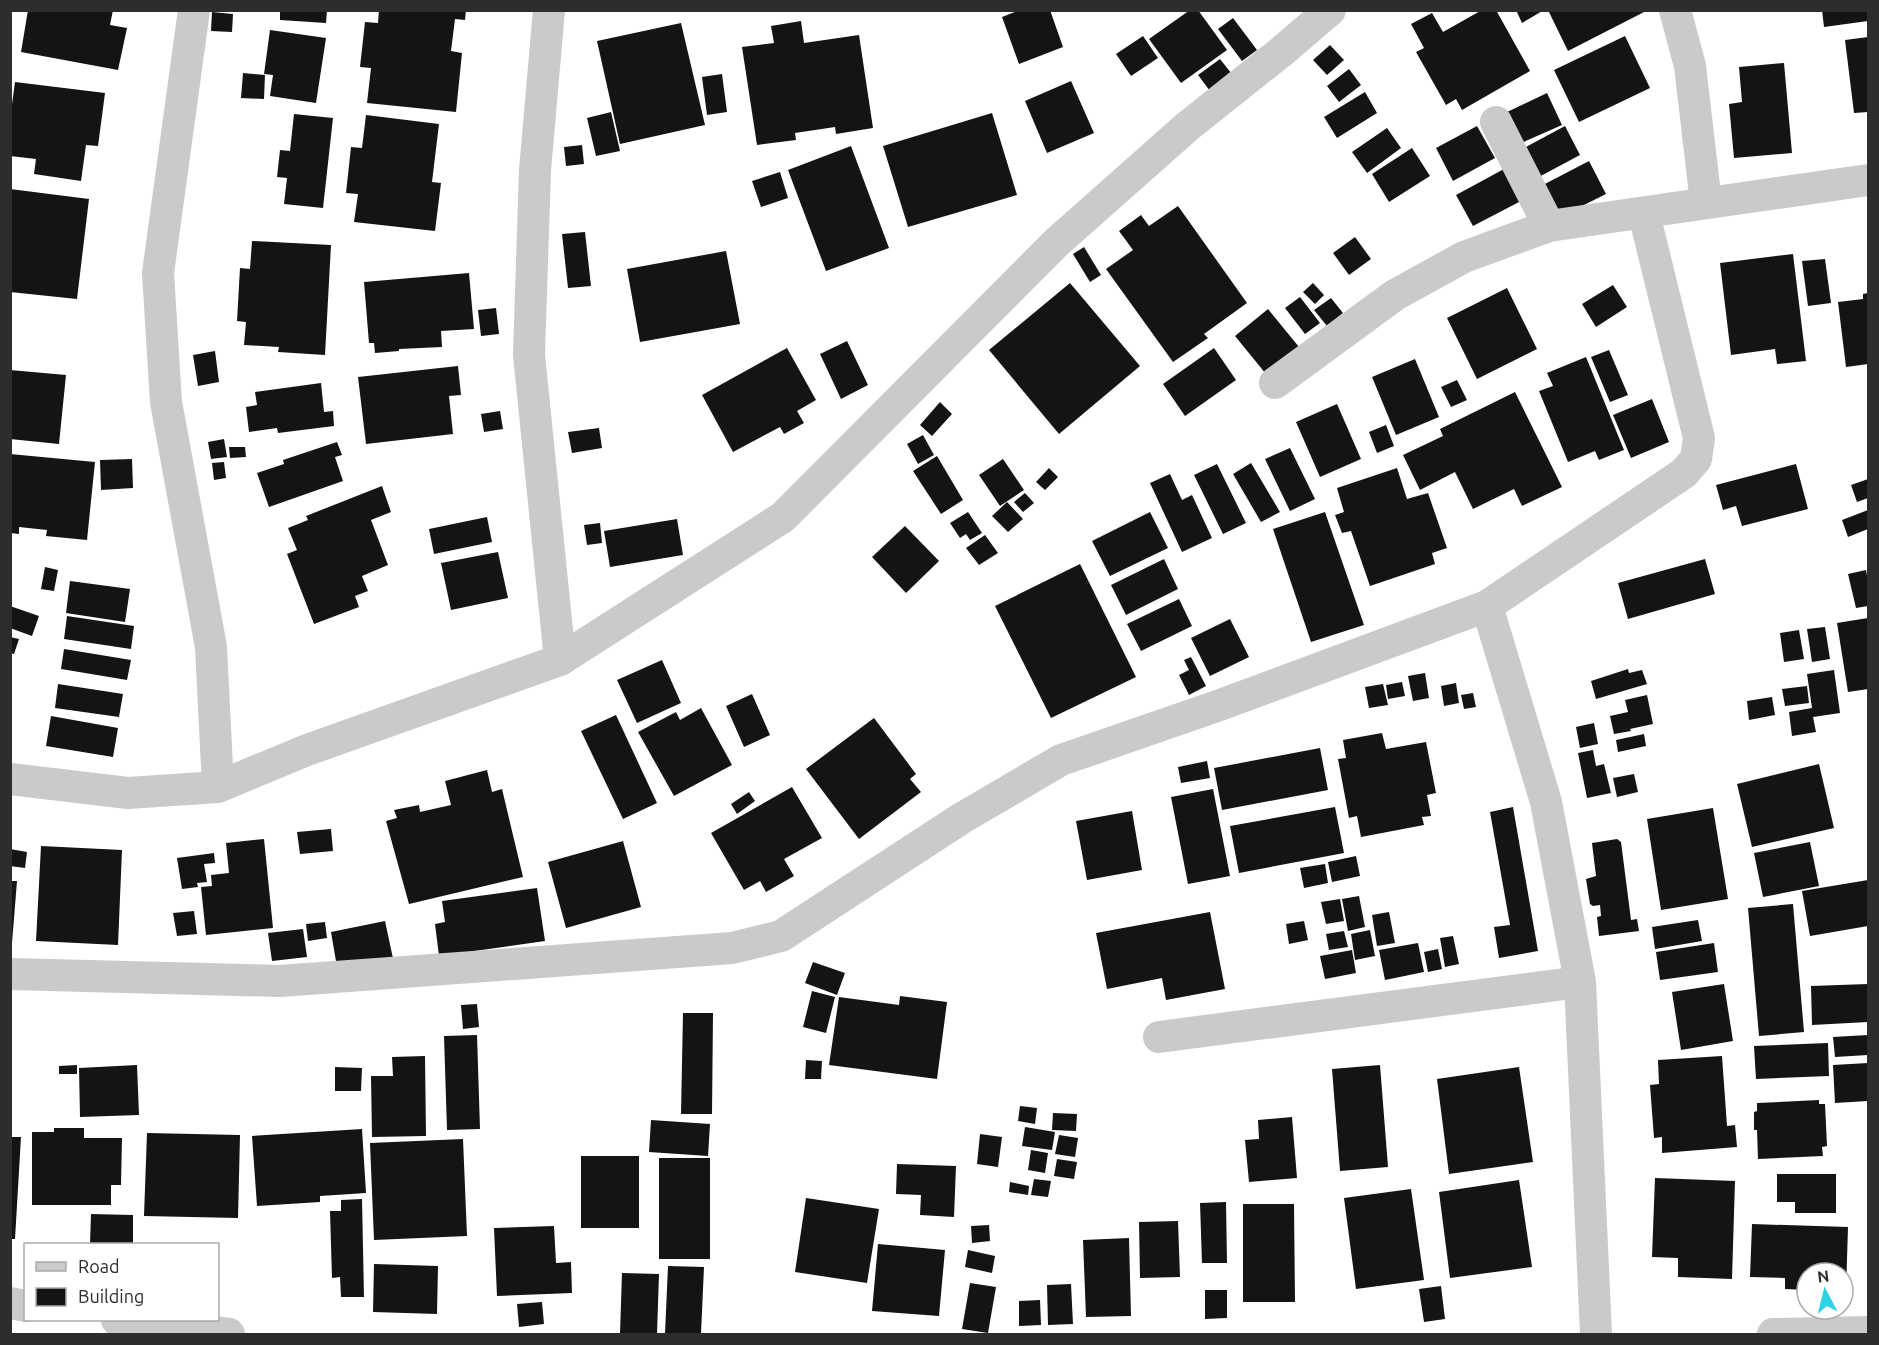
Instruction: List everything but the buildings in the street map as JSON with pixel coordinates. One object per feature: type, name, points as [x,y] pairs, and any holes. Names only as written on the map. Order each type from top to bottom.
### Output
[{"type":"street","points":[[194,10],[158,273],[166,402],[211,647],[218,787]]},
{"type":"street","points":[[549,10],[535,170],[529,355],[560,660]]},
{"type":"street","points":[[10,779],[128,793],[218,787],[308,750],[560,660],[783,517],[1057,242],[1188,126],[1330,10]]},
{"type":"street","points":[[1675,10],[1690,66],[1706,203]]},
{"type":"street","points":[[1496,122],[1549,226]]},
{"type":"street","points":[[1275,383],[1395,295],[1464,257],[1549,226],[1869,180]]},
{"type":"street","points":[[10,974],[280,981],[732,948],[781,936],[962,818],[1061,760],[1220,705],[1487,606],[1684,473],[1696,459],[1699,438],[1644,214]]},
{"type":"street","points":[[1487,606],[1546,802],[1580,982],[1596,1335]]},
{"type":"street","points":[[1159,1037],[1580,982]]},
{"type":"street","points":[[124,1321],[229,1335]]},
{"type":"street","points":[[1773,1335],[1869,1332]]}]
